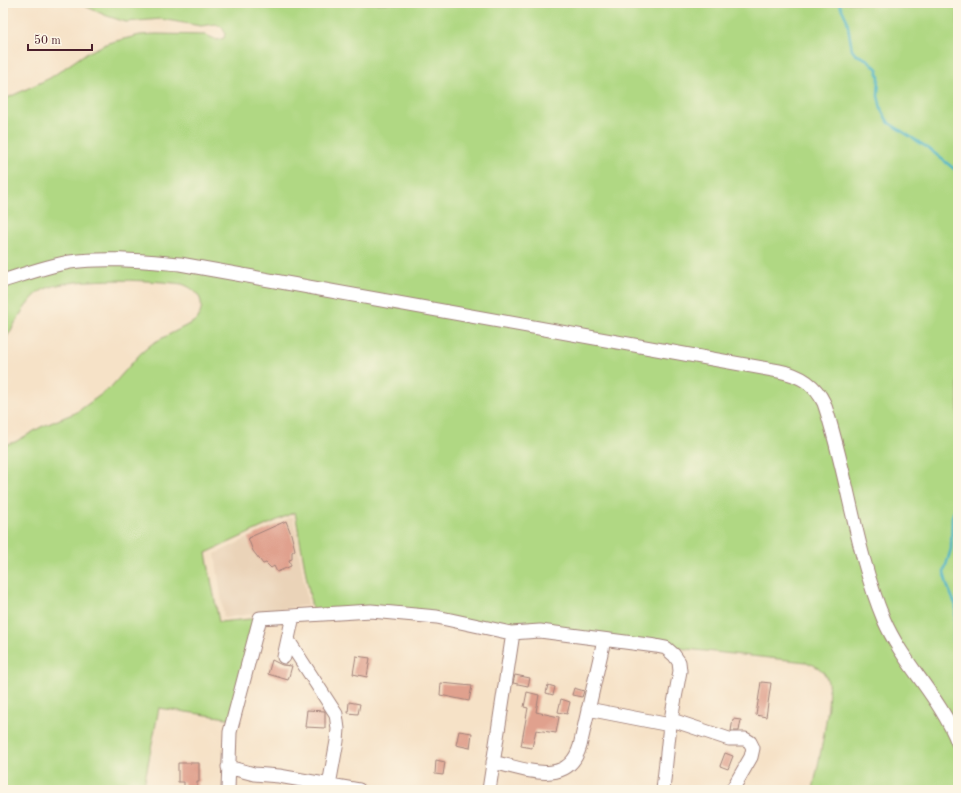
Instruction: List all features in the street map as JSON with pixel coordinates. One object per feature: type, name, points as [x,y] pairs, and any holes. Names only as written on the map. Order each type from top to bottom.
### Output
[{"type":"street","points":[[3,281],[56,265],[87,260],[127,260],[180,264],[779,371],[803,378],[816,388],[824,403],[855,524],[884,621],[900,650],[951,727],[958,743]]},
{"type":"street","points":[[228,790],[230,732],[260,618],[371,611],[437,616],[513,633],[540,631],[666,648],[679,662],[680,670],[671,722],[663,790]]},
{"type":"street","points":[[284,657],[293,616]]},
{"type":"street","points":[[489,790],[513,633]]},
{"type":"street","points":[[288,640],[336,714],[338,729],[337,741],[329,785]]},
{"type":"street","points":[[494,762],[547,773],[566,769],[573,762],[578,752],[604,640]]},
{"type":"street","points":[[588,709],[671,722],[729,739],[745,739],[750,742],[752,748],[751,757],[732,790]]},
{"type":"street","points":[[228,767],[254,774],[359,790]]},
{"type":"shaded area","points":[[293,516],[308,605],[224,618],[215,554]]},
{"type":"green space","points":[[78,3],[135,3],[138,6],[147,3],[218,3],[223,5],[225,3],[958,3],[958,790],[813,790],[827,716],[829,688],[824,673],[815,666],[806,662],[604,640],[437,617],[313,614],[295,512],[206,553],[219,622],[260,618],[234,719],[159,708],[143,790],[3,790],[3,445],[15,442],[41,427],[77,412],[110,388],[140,354],[153,343],[197,320],[201,308],[200,298],[197,294],[182,284],[129,280],[66,283],[49,287],[38,293],[23,310],[3,343],[3,100],[50,78],[85,54],[108,43],[140,35],[156,34],[206,35],[217,40],[224,38],[225,33],[222,27],[215,24],[201,26],[161,19],[126,22],[107,16]]},
{"type":"building","points":[[286,521],[295,550],[292,552],[292,559],[289,560],[291,566],[277,572],[274,566],[271,568],[266,563],[263,564],[253,551],[248,538]]},
{"type":"building","points":[[356,656],[370,658],[367,677],[353,674]]},
{"type":"building","points":[[272,660],[282,665],[292,666],[288,680],[268,674]]},
{"type":"building","points":[[515,675],[530,678],[528,686],[513,683]]},
{"type":"building","points":[[761,682],[771,683],[766,717],[756,715]]},
{"type":"building","points":[[441,683],[472,686],[469,701],[440,695]]},
{"type":"building","points":[[548,685],[555,687],[553,695],[546,693]]},
{"type":"building","points":[[574,688],[584,691],[582,697],[572,695]]},
{"type":"building","points":[[527,692],[539,695],[536,712],[559,717],[556,733],[536,730],[532,748],[521,746],[528,708],[524,707]]},
{"type":"building","points":[[561,699],[570,702],[567,714],[558,712]]},
{"type":"building","points":[[349,702],[360,704],[358,714],[348,713]]},
{"type":"building","points":[[307,710],[325,711],[325,728],[305,727]]},
{"type":"building","points":[[733,719],[741,720],[739,731],[731,731]]},
{"type":"building","points":[[459,731],[472,733],[470,748],[456,745]]},
{"type":"building","points":[[725,753],[733,756],[728,769],[720,766]]},
{"type":"building","points":[[436,760],[445,762],[443,775],[435,774]]},
{"type":"building","points":[[178,763],[199,763],[199,782],[197,782],[197,790],[184,790],[184,782],[178,782]]},
{"type":"waterway","points":[[839,3],[847,20],[852,50],[855,54],[868,60],[877,69],[879,77],[878,96],[882,112],[889,123],[928,148],[958,172]]},
{"type":"waterway","points":[[958,453],[956,459],[958,475]]},
{"type":"waterway","points":[[953,642],[956,606],[947,585],[944,572],[951,549],[952,517],[958,500]]}]
